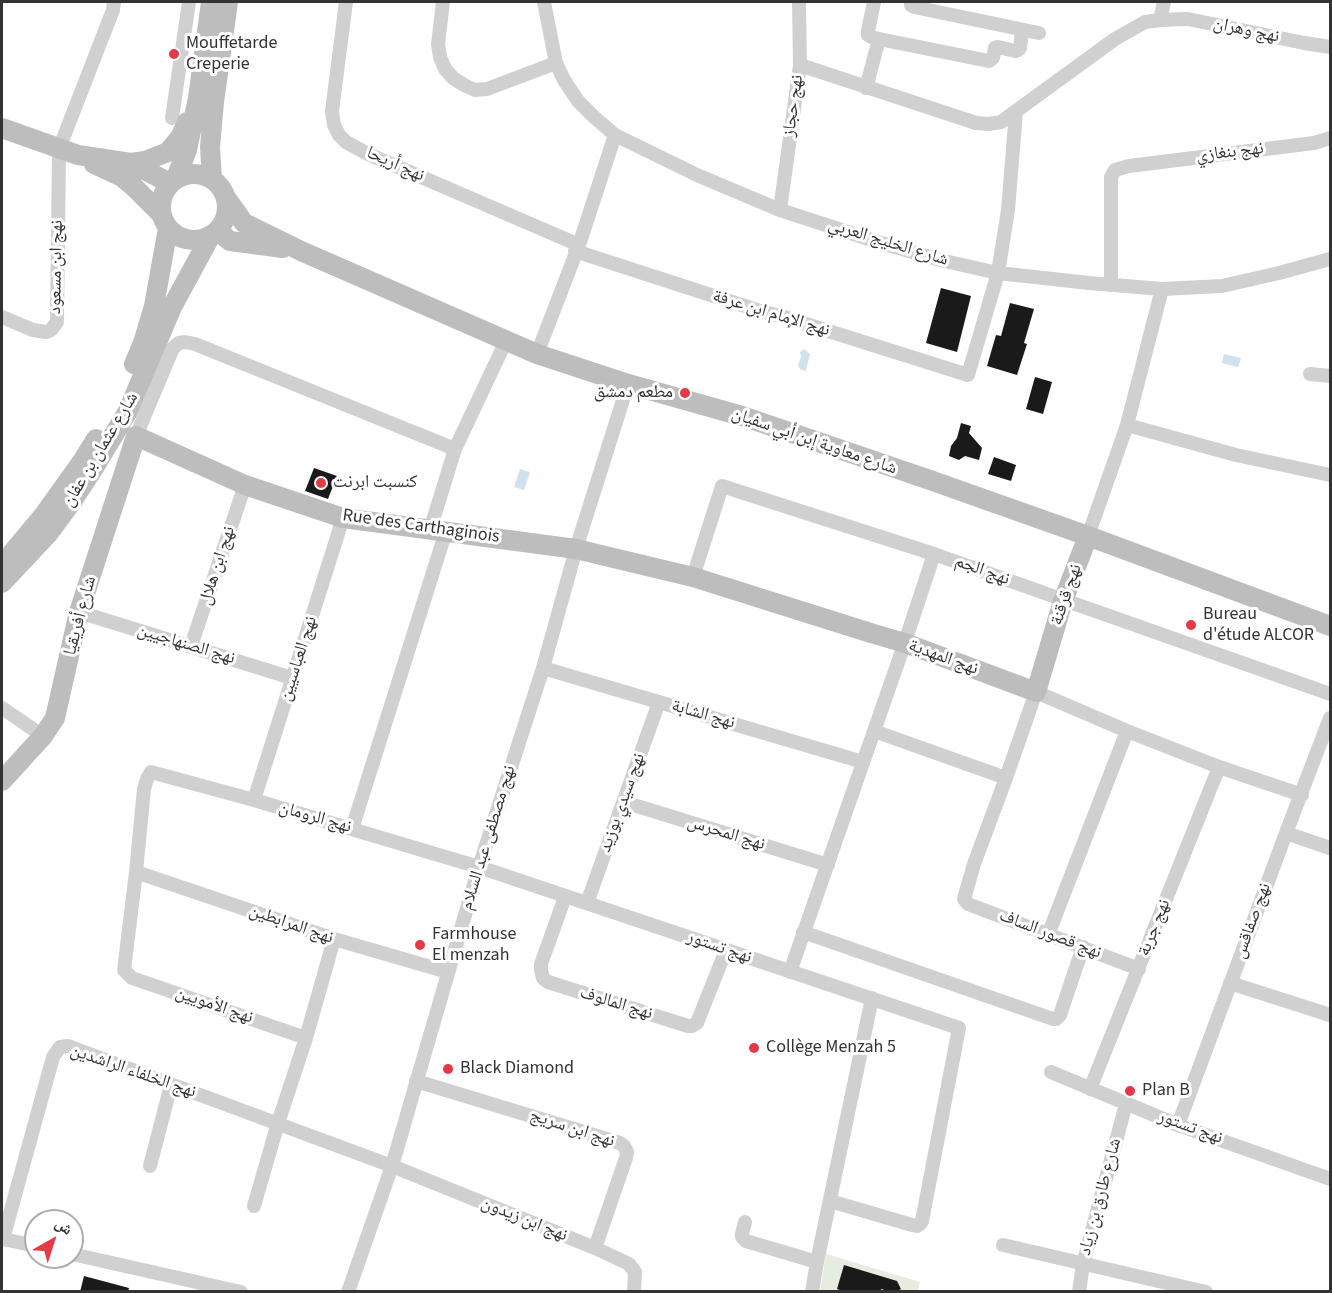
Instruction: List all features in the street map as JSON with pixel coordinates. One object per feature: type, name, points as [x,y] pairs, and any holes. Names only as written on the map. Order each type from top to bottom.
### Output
[{"type":"main road","points":[[164,221],[160,202],[187,150],[198,98],[211,2]]},
{"type":"main road","points":[[212,179],[210,147],[214,102],[228,2]]},
{"type":"main road","points":[[131,164],[168,152],[182,136],[198,98]]},
{"type":"main road","points":[[2,128],[78,155],[131,164],[173,180],[185,174],[194,173],[212,179]]},
{"type":"main road","name":"شارع معاوية إبن أبي سفيان","points":[[78,155],[122,177],[134,187],[174,234],[183,238],[192,241],[201,240],[214,234],[230,241],[301,251]]},
{"type":"main road","name":"شارع معاوية إبن أبي سفيان","points":[[212,179],[224,191],[244,223],[301,251],[537,354],[628,384],[742,416],[1088,536],[1330,626]]},
{"type":"main road","points":[[214,234],[226,216],[227,199]]},
{"type":"main road","name":"شارع عثمان بن عفان","points":[[2,565],[43,516],[83,460],[116,405],[143,343],[151,316],[164,221]]},
{"type":"main road","name":"شارع عثمان بن عفان","points":[[2,584],[48,534],[95,466],[128,411],[172,308],[214,234]]},
{"type":"main road","name":"Rue des Carthaginois","points":[[136,436],[245,485],[343,518],[576,549]]},
{"type":"main road","name":"شارع أفريقيا","points":[[2,781],[43,736],[55,718],[79,612],[136,436]]},
{"type":"main road","name":"نهج قرقنة","points":[[1036,692],[1063,601],[1088,536]]},
{"type":"main road","name":"نهج المهدية","points":[[576,549],[693,577],[905,643],[1036,692]]},
{"type":"street","points":[[59,149],[113,10],[114,2]]},
{"type":"street","points":[[172,118],[189,2]]},
{"type":"street","name":"نهج أريحا","points":[[346,2],[332,111],[334,125],[339,135],[346,142],[368,154],[577,248]]},
{"type":"street","points":[[443,2],[438,44],[440,57],[445,69],[464,85],[475,90],[487,89],[556,63]]},
{"type":"street","name":"شارع الخليج العربي","points":[[544,2],[556,63],[578,101],[594,117],[615,135],[697,175],[780,210],[940,260],[999,273],[1089,283],[1111,283],[1162,289],[1222,286],[1330,259]]},
{"type":"street","name":"نهج حجاز","points":[[780,210],[800,65],[799,2]]},
{"type":"street","points":[[874,2],[868,35],[871,37],[989,61],[998,47],[1018,50],[1022,30]]},
{"type":"street","points":[[910,2],[914,7],[1039,33]]},
{"type":"street","points":[[1160,20],[1164,2]]},
{"type":"street","name":"نهج وهران","points":[[800,65],[976,123],[989,124],[1001,122],[1017,112],[1115,39],[1145,22],[1188,20],[1330,47]]},
{"type":"street","points":[[866,88],[879,39]]},
{"type":"street","points":[[999,273],[1008,210],[1017,112]]},
{"type":"street","points":[[537,354],[577,248],[615,135]]},
{"type":"street","name":"نهج بنغازي","points":[[1111,283],[1111,177],[1115,170],[1129,166],[1314,143],[1330,138]]},
{"type":"street","name":"نهج ابن مسعود","points":[[2,317],[39,331],[51,330],[57,322],[59,149]]},
{"type":"street","name":"نهج الإمام ابن عرفة","points":[[577,248],[757,310],[968,375],[999,273]]},
{"type":"street","name":"نهج قرقنة","points":[[1088,536],[1127,425],[1162,289]]},
{"type":"street","points":[[352,829],[438,531],[455,449],[506,341]]},
{"type":"street","points":[[136,436],[173,348],[185,342],[195,344],[455,449]]},
{"type":"street","points":[[1310,375],[1330,376]]},
{"type":"street","name":"نهج مصطفى عبد السلام","points":[[348,1292],[392,1166],[479,867],[543,668],[576,549],[628,384]]},
{"type":"street","points":[[1127,425],[1236,455],[1330,474]]},
{"type":"street","name":"نهج ابن هلال","points":[[191,646],[245,485]]},
{"type":"street","name":"نهج الجم","points":[[693,577],[723,486],[934,555],[1330,694]]},
{"type":"street","name":"نهج العباسيين","points":[[254,800],[343,518]]},
{"type":"street","points":[[790,972],[934,555]]},
{"type":"street","name":"نهج الصنهاجيين","points":[[79,612],[292,678]]},
{"type":"street","name":"نهج الشابة","points":[[543,668],[863,762]]},
{"type":"street","name":"نهج قرقنة","points":[[964,899],[974,864],[1036,692]]},
{"type":"street","name":"نهج المهدية","points":[[1036,692],[1219,767],[1302,795]]},
{"type":"street","name":"نهج سيدي بوزيد","points":[[587,903],[659,702]]},
{"type":"street","points":[[2,708],[43,736]]},
{"type":"street","name":"نهج صفاقس","points":[[1178,1125],[1330,718]]},
{"type":"street","points":[[874,731],[1006,778]]},
{"type":"street","points":[[1048,935],[1127,731]]},
{"type":"street","name":"نهج جربة","points":[[1090,1089],[1219,767]]},
{"type":"street","name":"نهج الرومان","points":[[136,872],[144,789],[151,772],[479,867]]},
{"type":"street","name":"نهج المحرس","points":[[624,802],[828,865]]},
{"type":"street","points":[[1286,832],[1330,848]]},
{"type":"street","name":"نهج تستور","points":[[479,867],[959,1028],[920,1224],[912,1225],[830,1201]]},
{"type":"street","name":"نهج المرابطين","points":[[136,872],[334,939],[448,972]]},
{"type":"street","name":"نهج الأمويين","points":[[136,872],[124,970],[132,978],[306,1038]]},
{"type":"street","name":"نهج المالوف","points":[[565,897],[541,964],[543,978],[548,982],[692,1026],[697,1023],[726,950]]},
{"type":"street","name":"نهج قصور الساف","points":[[964,899],[968,904],[1139,969]]},
{"type":"street","points":[[803,932],[1053,1019],[1060,1015],[1083,947]]},
{"type":"street","points":[[254,1206],[334,939]]},
{"type":"street","points":[[1230,983],[1330,1015]]},
{"type":"street","points":[[812,1292],[872,998]]},
{"type":"street","name":"نهج الخلفاء الراشدين","points":[[24,1243],[3,1239],[53,1057],[60,1047],[68,1046],[392,1166]]},
{"type":"street","name":"نهج تستور","points":[[1051,1072],[1178,1125],[1330,1179]]},
{"type":"street","name":"نهج ابن سريج","points":[[416,1081],[624,1146],[627,1152],[626,1158],[595,1248]]},
{"type":"street","points":[[150,1166],[171,1085]]},
{"type":"street","name":"شارع طارق بن زياد","points":[[1079,1292],[1083,1264],[1126,1104]]},
{"type":"street","name":"نهج ابن زيدون","points":[[392,1166],[629,1264],[635,1272],[634,1292]]},
{"type":"street","points":[[745,1222],[742,1237],[746,1241],[817,1262]]},
{"type":"street","points":[[1003,1245],[1206,1292]]},
{"type":"street","points":[[84,1257],[242,1292]]},
{"type":"shaded area","points":[[826,1254],[920,1282],[918,1291],[820,1292]]},
{"type":"water","points":[[804,349],[810,354],[804,371],[798,365],[800,352]]},
{"type":"water","points":[[1224,354],[1241,358],[1238,367],[1222,363]]},
{"type":"water","points":[[520,469],[530,472],[524,490],[514,487]]},
{"type":"building","points":[[941,288],[971,296],[957,352],[926,343]]},
{"type":"building","points":[[1010,303],[1034,309],[1024,343],[1027,344],[1017,375],[987,366],[996,335],[1001,336]]},
{"type":"building","points":[[1035,377],[1052,382],[1043,414],[1026,409]]},
{"type":"building","points":[[961,423],[971,426],[969,433],[982,448],[979,460],[965,456],[959,460],[949,456]]},
{"type":"building","points":[[994,457],[1016,465],[1011,481],[988,474]]},
{"type":"building","name":"كنسبت ابرنت","points":[[314,468],[337,476],[328,499],[305,491]]},
{"type":"building","points":[[844,1265],[897,1281],[901,1289],[895,1292],[882,1289],[877,1292],[845,1292],[837,1289]]},
{"type":"building","points":[[84,1276],[129,1288],[128,1292],[80,1292]]},
{"type":"place","name":"Mouffetarde Creperie","points":[[174,54]]},
{"type":"place","name":"مطعم دمشق","points":[[685,393]]},
{"type":"place","name":"كنسبت ابرنت","points":[[321,483]]},
{"type":"place","name":"Bureau d'étude ALCOR","points":[[1191,625]]},
{"type":"place","name":"Farmhouse El menzah","points":[[420,945]]},
{"type":"place","name":"Collège Menzah 5","points":[[754,1048]]},
{"type":"place","name":"Black Diamond","points":[[448,1069]]},
{"type":"place","name":"Plan B","points":[[1130,1091]]}]
